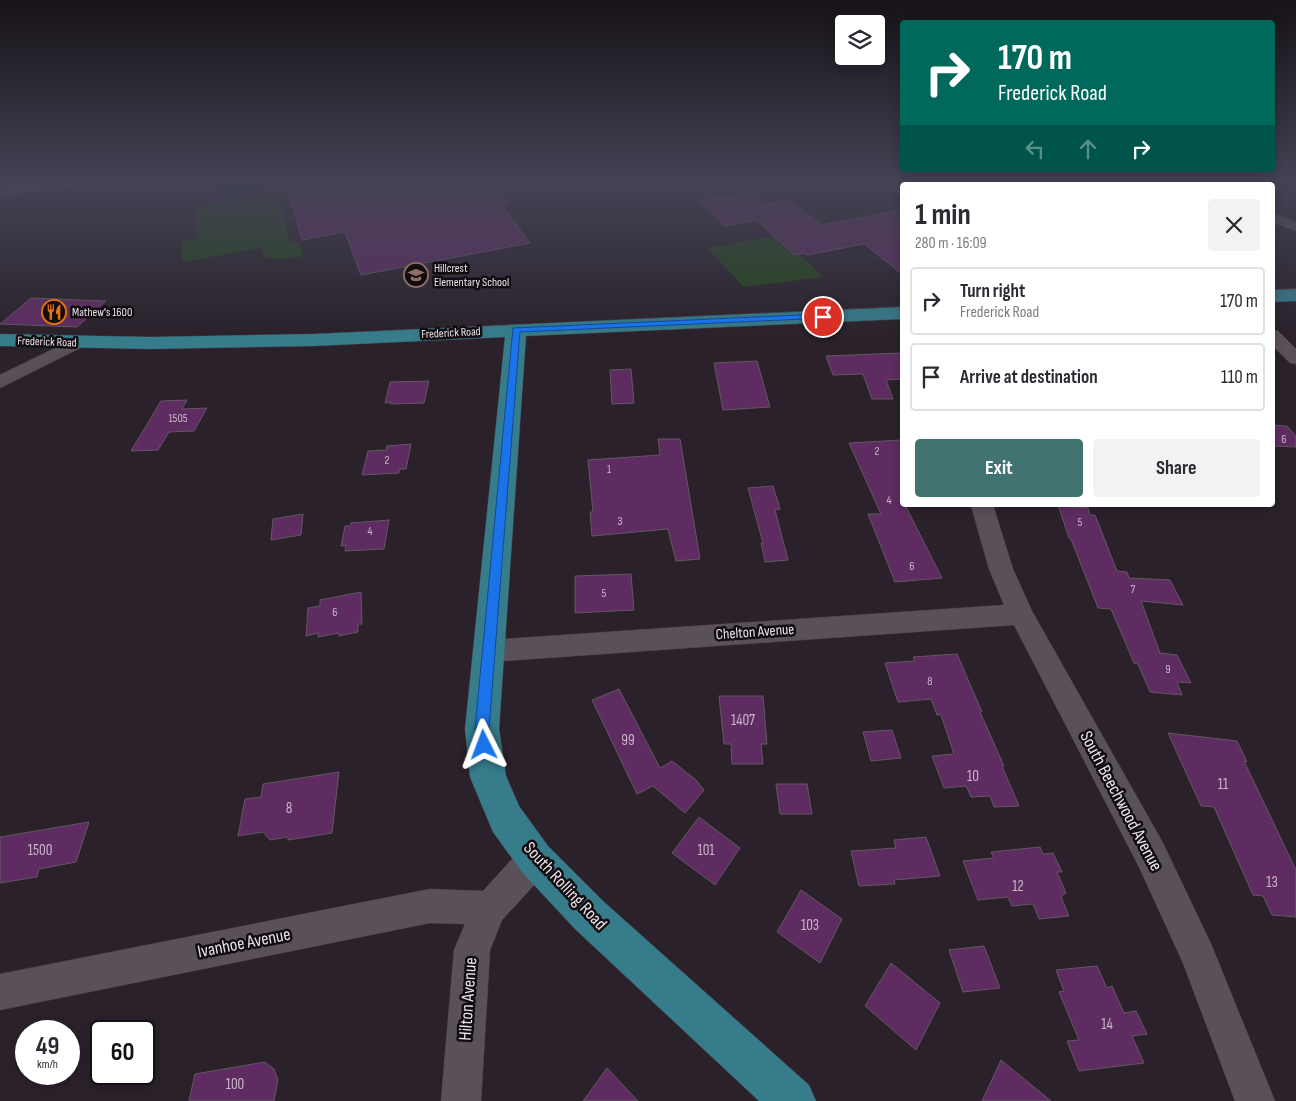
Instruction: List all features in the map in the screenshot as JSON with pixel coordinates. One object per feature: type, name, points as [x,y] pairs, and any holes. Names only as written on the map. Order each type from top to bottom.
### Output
[{"type":"main road","points":[[1275,296],[1296,296]]},
{"type":"main road","name":"Frederick Road","points":[[0,340],[76,343],[199,343],[314,340],[900,313]]},
{"type":"main road","name":"South Rolling Road","points":[[516,330],[482,729],[488,777],[506,819],[535,859],[589,915],[793,1101]]},
{"type":"street","points":[[1275,338],[1296,359]]},
{"type":"street","points":[[0,382],[76,343]]},
{"type":"street","name":"South Beechwood Avenue","points":[[983,507],[1001,568],[1021,614],[1151,855],[1198,957],[1255,1101]]},
{"type":"street","name":"Chelton Avenue","points":[[489,651],[1021,614]]},
{"type":"street","name":"Hilton Avenue","points":[[461,1101],[472,950],[490,908],[535,859]]},
{"type":"street","name":"Ivanhoe Avenue","points":[[0,992],[430,906],[490,908]]},
{"type":"green space","points":[[197,234],[288,234],[290,243],[299,242],[303,256],[280,260],[264,257],[262,248],[182,262],[182,240],[197,238]]},
{"type":"green space","points":[[779,235],[823,277],[744,287],[707,248]]},
{"type":"building","points":[[300,234],[332,234],[302,240]]},
{"type":"building","points":[[346,234],[524,234],[530,243],[361,275]]},
{"type":"building","points":[[772,234],[900,234],[900,272],[864,244],[807,255],[804,253],[795,255]]},
{"type":"building","name":"Mathew's 1600","points":[[31,298],[106,301],[77,327],[0,324]]},
{"type":"building","points":[[900,353],[900,379],[886,380],[893,399],[872,399],[863,374],[833,375],[826,356]]},
{"type":"building","points":[[757,361],[770,407],[723,410],[714,363]]},
{"type":"building","points":[[631,369],[634,403],[612,404],[610,370]]},
{"type":"building","points":[[429,381],[424,403],[385,403],[390,382]]},
{"type":"building","points":[[187,400],[182,409],[207,408],[194,431],[169,432],[158,450],[131,451],[161,401]]},
{"type":"building","points":[[1275,425],[1287,426],[1296,436],[1296,447],[1275,446]]},
{"type":"building","points":[[658,439],[680,439],[700,559],[676,561],[668,529],[592,536],[590,512],[593,512],[588,460],[660,455]]},
{"type":"building","points":[[900,440],[900,507],[906,507],[942,578],[895,582],[868,514],[881,514],[849,443]]},
{"type":"building","points":[[411,444],[406,469],[399,469],[399,473],[362,475],[368,451],[386,450],[387,446]]},
{"type":"building","points":[[773,486],[780,509],[775,510],[788,560],[765,562],[761,543],[763,543],[748,488]]},
{"type":"building","points":[[1059,507],[1088,508],[1090,515],[1095,515],[1117,571],[1127,572],[1129,578],[1170,580],[1183,605],[1141,601],[1160,653],[1177,655],[1191,683],[1177,682],[1182,695],[1150,692],[1138,664],[1134,663],[1111,609],[1098,608],[1069,538]]},
{"type":"building","points":[[303,514],[301,535],[271,540],[273,519]]},
{"type":"building","points":[[389,520],[384,549],[345,551],[346,545],[341,546],[345,526],[350,526],[351,523]]},
{"type":"building","points":[[631,574],[634,610],[575,613],[575,576]]},
{"type":"building","points":[[361,592],[362,624],[358,624],[358,632],[339,636],[339,633],[318,637],[318,633],[306,636],[308,608],[320,606],[320,600]]},
{"type":"building","points":[[957,654],[1019,806],[994,807],[990,796],[971,797],[966,786],[944,788],[932,756],[954,754],[941,715],[937,715],[931,699],[898,702],[885,663],[915,661],[913,657]]},
{"type":"building","points":[[619,689],[660,768],[672,761],[696,780],[704,790],[685,813],[653,786],[637,794],[592,700]]},
{"type":"building","points":[[719,696],[763,696],[767,744],[761,744],[763,764],[732,764],[731,744],[724,744]]},
{"type":"building","points":[[892,730],[901,758],[871,761],[863,732]]},
{"type":"building","points":[[1168,733],[1237,741],[1247,762],[1244,761],[1296,870],[1296,917],[1272,915],[1263,896],[1253,895],[1214,807],[1201,806]]},
{"type":"building","points":[[339,772],[332,833],[288,840],[288,837],[270,840],[263,832],[238,836],[245,799],[261,797],[263,784]]},
{"type":"building","points":[[776,784],[807,784],[812,814],[780,814]]},
{"type":"building","points":[[699,817],[740,848],[715,885],[672,853]]},
{"type":"building","points":[[89,822],[76,862],[39,869],[37,877],[0,883],[0,837]]},
{"type":"building","points":[[926,837],[940,876],[894,880],[895,884],[859,886],[851,851],[896,848],[894,840]]},
{"type":"building","points":[[1040,847],[1043,854],[1053,853],[1062,872],[1057,872],[1066,893],[1061,897],[1069,916],[1039,919],[1033,904],[1012,906],[1008,897],[978,900],[963,861],[994,858],[991,852]]},
{"type":"building","points":[[801,890],[842,919],[820,963],[777,932]]},
{"type":"building","points":[[984,946],[1000,988],[963,992],[949,950]]},
{"type":"building","points":[[891,963],[940,1003],[916,1050],[865,1006]]},
{"type":"building","points":[[1097,966],[1107,988],[1112,986],[1124,1013],[1136,1011],[1147,1034],[1132,1036],[1144,1063],[1079,1071],[1067,1041],[1079,1040],[1059,992],[1064,991],[1056,970]]},
{"type":"building","points":[[1001,1060],[1051,1101],[982,1101]]},
{"type":"building","points":[[265,1062],[274,1069],[278,1080],[274,1101],[189,1101],[195,1074]]},
{"type":"building","points":[[607,1068],[638,1101],[583,1101]]},
{"type":"place","name":"Hillcrest Elementary School","points":[[416,275]]},
{"type":"place","name":"Mathew's 1600","points":[[54,312]]},
{"type":"route","points":[[484,745],[482,729],[516,330],[823,317]]}]
